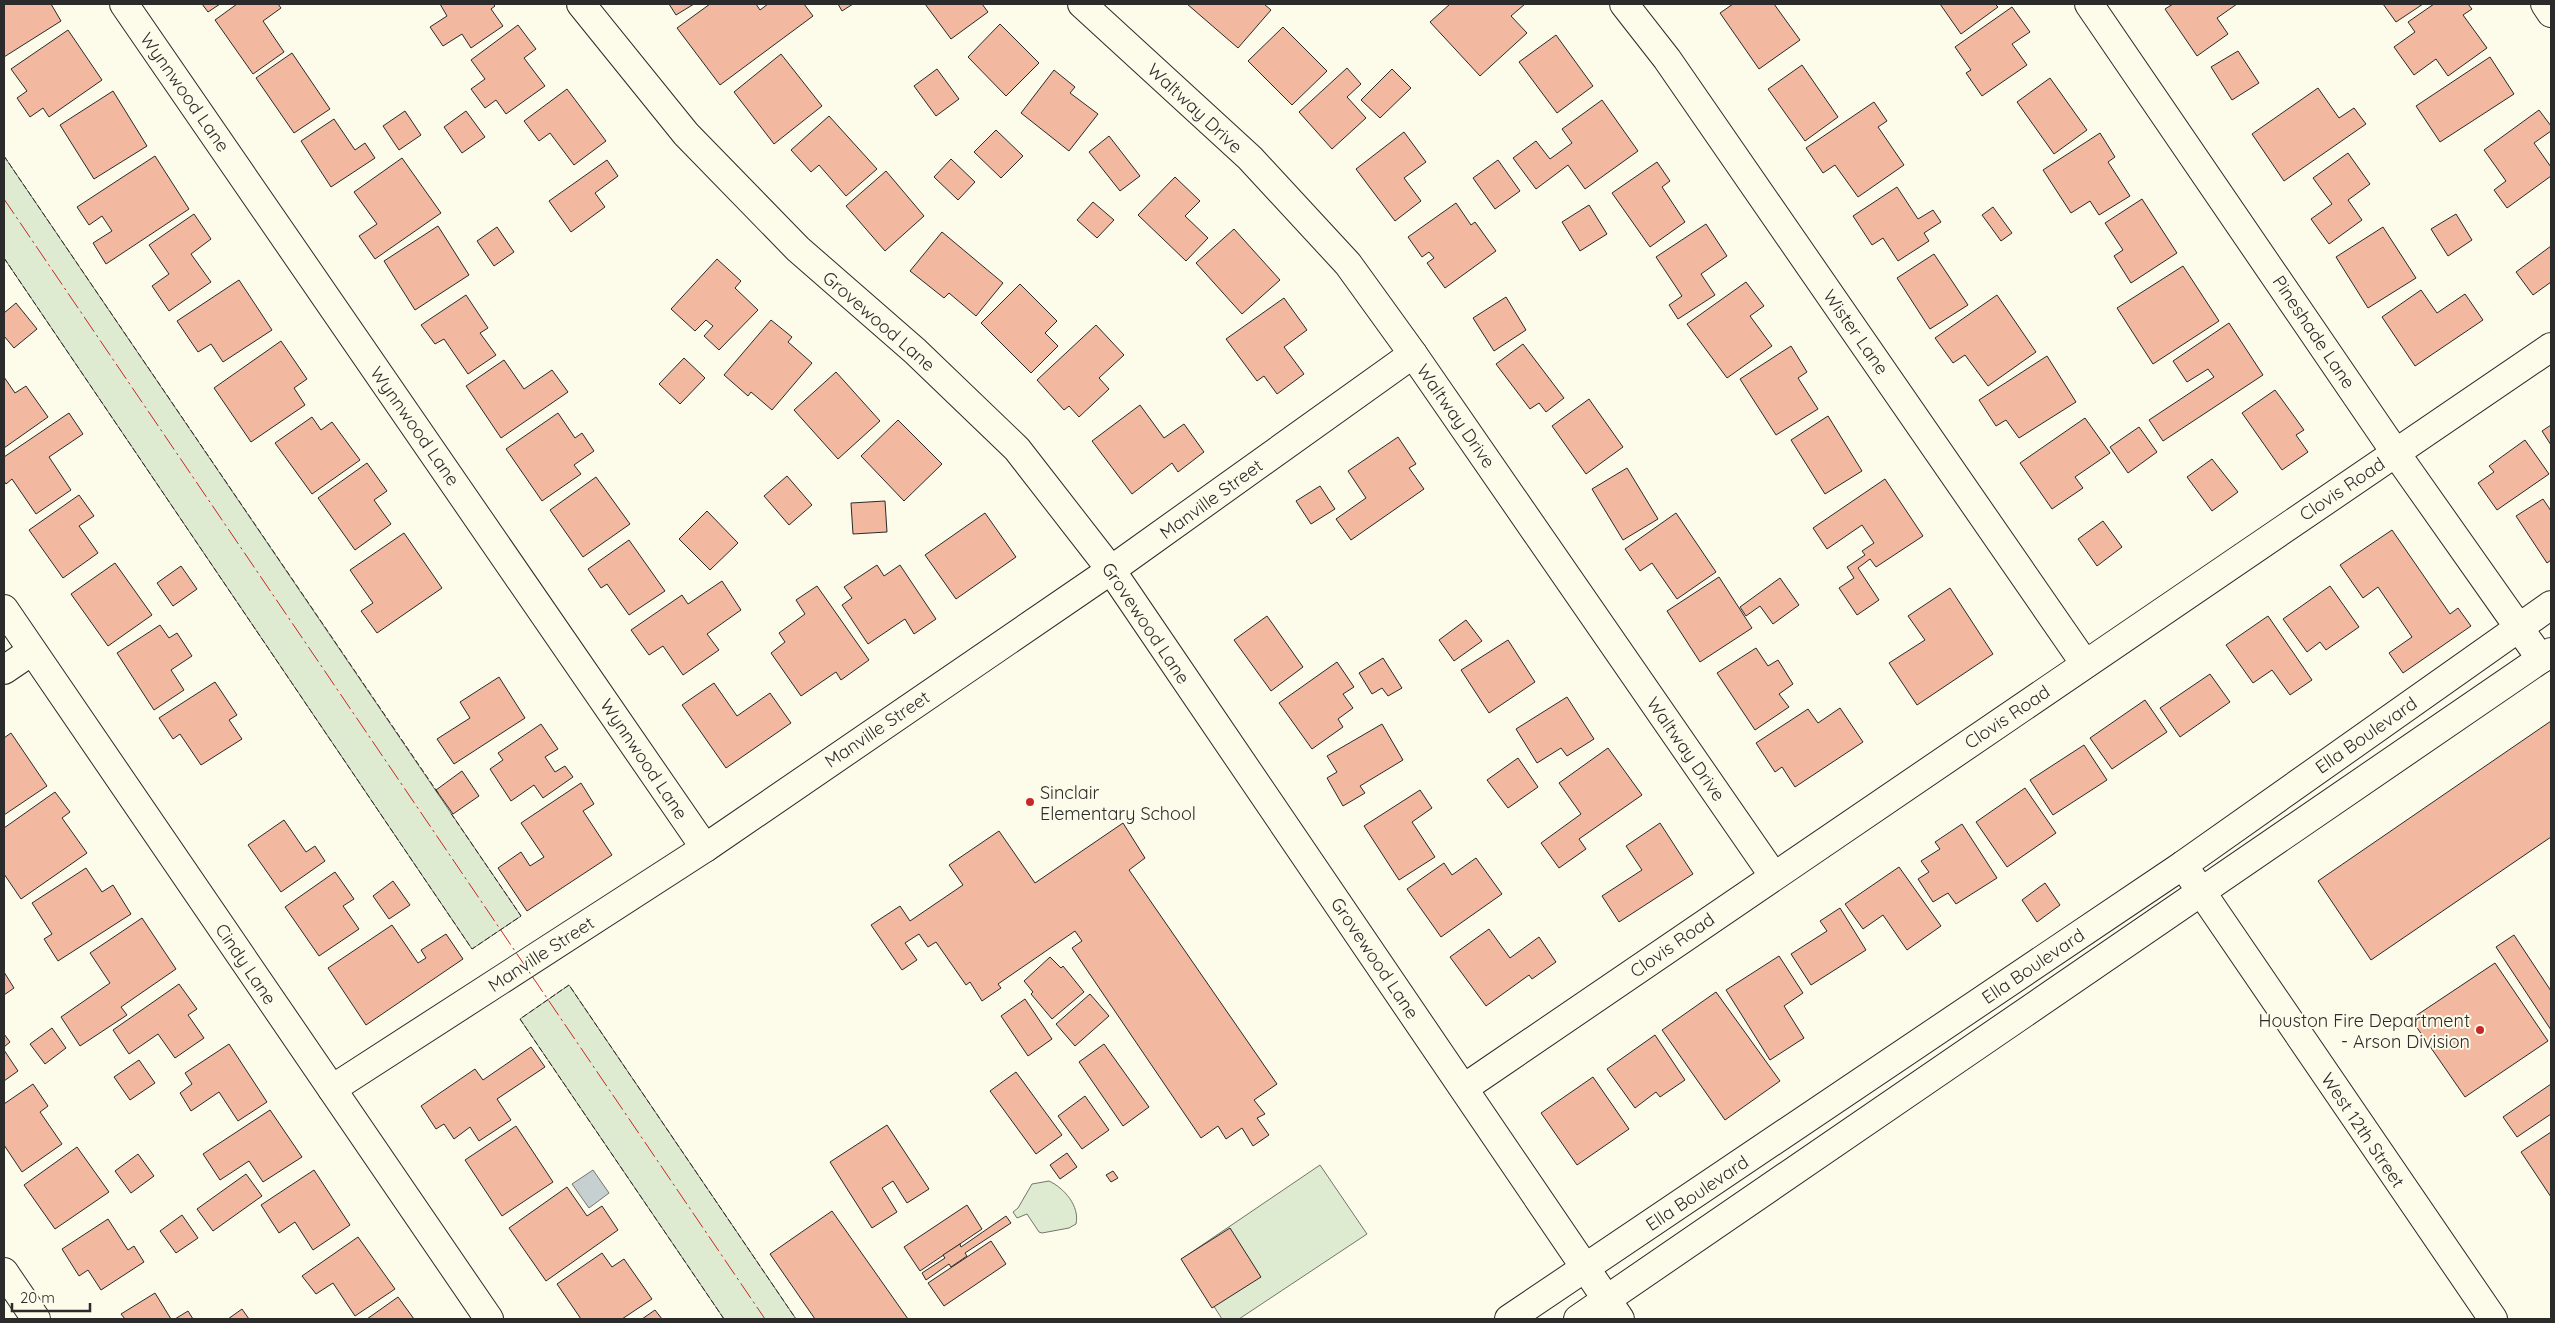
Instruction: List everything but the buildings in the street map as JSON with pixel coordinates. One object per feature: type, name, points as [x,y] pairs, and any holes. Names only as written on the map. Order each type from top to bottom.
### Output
[{"type":"street","name":"Wynnwood Lane","points":[[124,4],[705,848]]},
{"type":"street","name":"Grovewood Lane","points":[[581,4],[686,134],[798,249],[915,351],[1017,449],[1111,570],[1613,1310]]},
{"type":"street","name":"Waltway Drive","points":[[1082,4],[1257,165],[1348,264],[1413,354],[1773,876]]},
{"type":"street","name":"Wister Lane","points":[[1624,4],[1667,59],[2085,664]]},
{"type":"street","name":"Pineshade Lane","points":[[2089,4],[2395,452],[2519,627],[2546,655]]},
{"type":"street","points":[[2545,4],[2551,13]]},
{"type":"street","name":"Clovis Road","points":[[1464,1088],[2551,347]]},
{"type":"street","name":"Manville Street","points":[[332,1089],[705,848],[1111,570],[1413,354]]},
{"type":"street","name":"Ella Boulevard","points":[[1509,1319],[1709,1187],[2183,865],[2551,605]]},
{"type":"street","name":"Cindy Lane","points":[[4,609],[488,1319]]},
{"type":"street","points":[[4,670],[32,651]]},
{"type":"street","name":"Ella Boulevard","points":[[1578,1319],[1613,1310],[2202,893],[2546,655]]},
{"type":"street","name":"West 12th Street","points":[[2183,865],[2493,1319]]},
{"type":"street","points":[[4,1272],[36,1319]]},
{"type":"green space","points":[[4,156],[521,916],[472,949],[4,258]]},
{"type":"green space","points":[[569,985],[796,1319],[724,1319],[520,1019]]},
{"type":"green space","points":[[1320,1165],[1367,1234],[1239,1319],[1222,1319],[1183,1258]]},
{"type":"green space","points":[[1049,1181],[1070,1198],[1077,1217],[1076,1224],[1069,1228],[1042,1233],[1039,1232],[1027,1214],[1017,1218],[1013,1212],[1018,1208],[1032,1184]]},
{"type":"shaded area","points":[[593,1170],[609,1193],[589,1208],[572,1184]]},
{"type":"fence","points":[[4,156],[438,793]]},
{"type":"fence","points":[[4,258],[472,949],[521,916],[450,812]]},
{"type":"fence","points":[[724,1319],[520,1019],[569,985],[796,1319]]},
{"type":"power","points":[[4,199],[765,1319]]},
{"type":"place","name":"Sinclair Elementary School","points":[[1030,802]]},
{"type":"place","name":"Houston Fire Department - Arson Division","points":[[2480,1030]]}]
